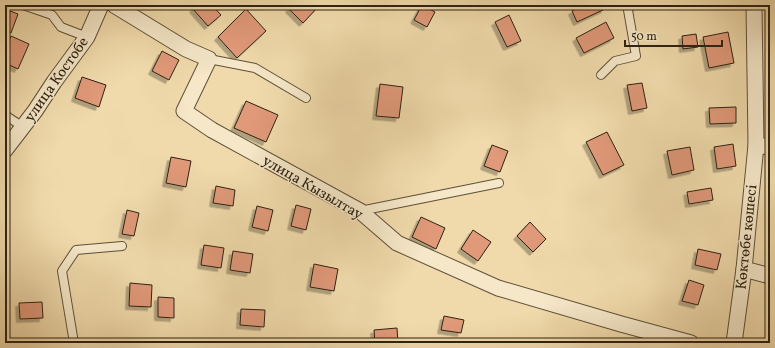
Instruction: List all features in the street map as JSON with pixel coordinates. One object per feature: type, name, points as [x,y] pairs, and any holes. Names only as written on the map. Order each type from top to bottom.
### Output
[{"type":"street","name":"улица Костобе","points":[[5,150],[35,111],[87,37],[102,5]]},
{"type":"street","points":[[114,5],[186,48],[209,59]]},
{"type":"street","name":"Көктөбе көшесі","points":[[734,343],[763,146],[754,5]]},
{"type":"street","name":"улица Кызылтау","points":[[209,59],[184,111],[212,130],[360,211],[397,242],[498,288],[691,343]]},
{"type":"street","points":[[744,269],[770,276]]},
{"type":"lane","points":[[23,5],[52,15],[61,27],[87,37]]},
{"type":"lane","points":[[601,75],[615,61],[636,56],[628,10],[631,5]]},
{"type":"lane","points":[[209,59],[255,68],[306,98]]},
{"type":"lane","points":[[5,115],[23,127]]},
{"type":"lane","points":[[360,211],[499,183]]},
{"type":"lane","points":[[74,343],[62,271],[76,250],[122,246]]},
{"type":"building","points":[[197,5],[212,5],[221,15],[208,26],[193,9]]},
{"type":"building","points":[[292,5],[316,5],[318,7],[303,23],[289,9]]},
{"type":"building","points":[[422,5],[435,12],[427,27],[414,20]]},
{"type":"building","points":[[584,5],[603,5],[605,9],[577,22],[572,11]]},
{"type":"building","points":[[5,9],[18,14],[11,33],[5,30]]},
{"type":"building","points":[[246,9],[266,31],[237,58],[218,37]]},
{"type":"building","points":[[509,15],[521,41],[507,47],[495,22]]},
{"type":"building","points":[[606,22],[614,38],[584,53],[576,38]]},
{"type":"building","points":[[728,32],[734,63],[709,68],[703,37]]},
{"type":"building","points":[[696,34],[698,47],[683,49],[682,36]]},
{"type":"building","points":[[11,36],[29,44],[18,69],[5,63],[5,50]]},
{"type":"building","points":[[162,51],[179,60],[169,80],[152,71]]},
{"type":"building","points":[[82,77],[106,85],[99,107],[75,98]]},
{"type":"building","points":[[642,83],[647,108],[632,111],[627,85]]},
{"type":"building","points":[[380,84],[403,87],[399,118],[376,116]]},
{"type":"building","points":[[246,101],[278,115],[266,142],[234,128]]},
{"type":"building","points":[[736,107],[736,123],[710,124],[709,108]]},
{"type":"building","points":[[607,132],[624,165],[603,175],[586,142]]},
{"type":"building","points":[[733,144],[736,166],[717,169],[714,147]]},
{"type":"building","points":[[492,145],[508,151],[500,172],[484,166]]},
{"type":"building","points":[[690,147],[694,170],[672,175],[667,151]]},
{"type":"building","points":[[171,157],[191,161],[186,187],[166,183]]},
{"type":"building","points":[[216,186],[235,190],[233,206],[213,203]]},
{"type":"building","points":[[711,188],[713,200],[689,204],[687,192]]},
{"type":"building","points":[[296,205],[311,209],[306,230],[291,226]]},
{"type":"building","points":[[257,206],[273,210],[268,231],[252,227]]},
{"type":"building","points":[[127,210],[139,213],[134,236],[122,234]]},
{"type":"building","points":[[421,217],[445,228],[436,249],[412,237]]},
{"type":"building","points":[[530,222],[546,239],[533,252],[517,236]]},
{"type":"building","points":[[473,230],[491,242],[478,261],[461,249]]},
{"type":"building","points":[[204,245],[224,248],[221,268],[201,265]]},
{"type":"building","points":[[698,249],[721,254],[717,270],[695,265]]},
{"type":"building","points":[[233,251],[253,254],[250,273],[230,270]]},
{"type":"building","points":[[314,264],[338,269],[334,291],[310,287]]},
{"type":"building","points":[[689,280],[704,285],[698,305],[682,301]]},
{"type":"building","points":[[130,283],[152,285],[151,307],[129,306]]},
{"type":"building","points":[[158,297],[174,298],[174,318],[158,317]]},
{"type":"building","points":[[42,302],[43,318],[20,319],[19,303]]},
{"type":"building","points":[[241,309],[265,310],[264,327],[240,325]]},
{"type":"building","points":[[444,316],[464,320],[461,333],[441,330]]},
{"type":"building","points":[[397,328],[398,343],[375,343],[374,330]]},
{"type":"building","points":[[21,339],[40,340],[40,343],[21,343]]}]
